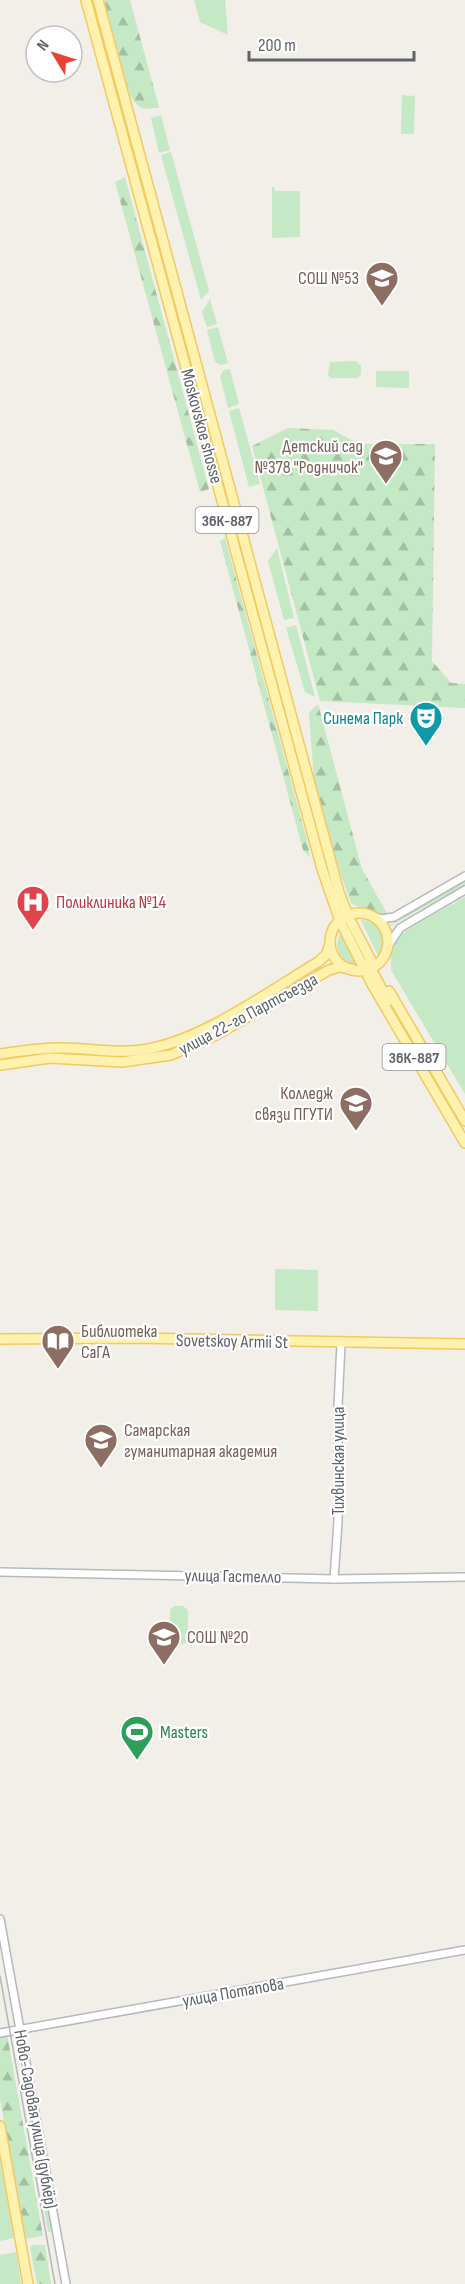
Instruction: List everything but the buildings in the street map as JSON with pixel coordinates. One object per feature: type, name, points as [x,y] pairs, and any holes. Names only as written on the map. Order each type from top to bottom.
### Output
[{"type":"main road","name":"Moskovskoe shosse","points":[[86,0],[124,117]]},
{"type":"main road","name":"Moskovskoe shosse","points":[[91,0],[311,790],[344,918],[465,1143]]},
{"type":"main road","name":"Moskovskoe shosse","points":[[98,0],[124,117]]},
{"type":"main road","points":[[357,913],[370,915],[382,924],[386,931],[388,946],[384,957],[370,968],[352,969],[337,959],[331,951],[333,930],[344,918],[357,913]]},
{"type":"main road","name":"улица 22-го Партсъезда","points":[[0,1054],[62,1048],[123,1052],[172,1043],[210,1027],[318,962],[326,955],[330,944]]},
{"type":"main road","name":"улица 22-го Партсъезда","points":[[0,1065],[50,1058],[122,1062],[171,1055],[216,1035],[329,970],[340,967],[352,969]]},
{"type":"main road","name":"Moskovskoe shosse","points":[[370,968],[465,1121]]},
{"type":"main road","name":"Moskovskoe shosse","points":[[370,968],[465,1132]]},
{"type":"main road","name":"Sovetskoy Armii St","points":[[0,1339],[110,1338],[465,1344]]},
{"type":"main road","points":[[0,2126],[28,2284]]},
{"type":"street","points":[[370,915],[381,919],[394,917],[465,876]]},
{"type":"street","points":[[388,946],[400,928],[465,890]]},
{"type":"street","name":"Тихвинская улица","points":[[334,1579],[338,1522],[338,1407],[341,1343]]},
{"type":"street","name":"улица Гастелло","points":[[0,1572],[334,1579],[465,1577]]},
{"type":"street","name":"Ново-Садовая улица (дублёр)","points":[[0,1919],[66,2284]]},
{"type":"street","name":"улица Потапова","points":[[0,2032],[465,1950]]},
{"type":"green space","points":[[104,0],[130,0],[159,107],[142,108],[130,95]]},
{"type":"green space","points":[[194,0],[225,0],[228,35],[200,22]]},
{"type":"green space","points":[[402,95],[415,96],[414,134],[401,134]]},
{"type":"green space","points":[[161,115],[170,150],[159,153],[151,118]]},
{"type":"green space","points":[[171,152],[209,291],[201,300],[161,155]]},
{"type":"green space","points":[[125,177],[209,489],[200,492],[115,182]]},
{"type":"green space","points":[[272,187],[275,191],[300,191],[300,237],[272,238]]},
{"type":"green space","points":[[210,299],[217,324],[207,327],[202,312]]},
{"type":"green space","points":[[218,327],[228,363],[221,365],[215,362],[207,330]]},
{"type":"green space","points":[[356,361],[361,366],[361,374],[358,378],[331,378],[328,375],[330,362]]},
{"type":"green space","points":[[230,369],[239,404],[228,408],[220,376],[224,370]]},
{"type":"green space","points":[[376,371],[409,371],[409,388],[376,387]]},
{"type":"green space","points":[[239,408],[260,484],[249,487],[229,411]]},
{"type":"green space","points":[[288,428],[333,430],[359,444],[435,444],[432,661],[451,683],[465,684],[465,708],[320,701],[252,446]]},
{"type":"green space","points":[[225,538],[310,858],[303,850],[220,541]]},
{"type":"green space","points":[[277,548],[294,618],[284,620],[268,561]]},
{"type":"green space","points":[[296,625],[315,697],[305,692],[286,628]]},
{"type":"green space","points":[[318,704],[362,869],[388,915],[370,913],[351,903],[330,844],[314,779],[309,714]]},
{"type":"green space","points":[[465,881],[465,885],[390,926],[391,924]]},
{"type":"green space","points":[[465,897],[465,1094],[391,970],[391,963],[393,944],[400,936]]},
{"type":"green space","points":[[361,920],[374,924],[382,932],[382,950],[378,956]]},
{"type":"green space","points":[[341,933],[357,965],[346,961],[339,954],[337,944]]},
{"type":"green space","points":[[275,1269],[318,1270],[318,1311],[275,1310]]},
{"type":"green space","points":[[174,1606],[183,1606],[188,1610],[188,1641],[184,1644],[175,1645],[171,1640],[170,1610]]},
{"type":"green space","points":[[7,2034],[43,2236],[24,2239],[0,2098],[0,2036]]},
{"type":"green space","points":[[29,2121],[33,2121],[52,2231],[48,2232]]},
{"type":"green space","points":[[0,2161],[14,2238],[0,2241]]},
{"type":"green space","points":[[45,2245],[51,2284],[37,2284],[30,2247]]},
{"type":"green space","points":[[16,2252],[21,2284],[0,2284],[0,2255]]},
{"type":"tram line","points":[[0,1976],[55,2284]]},
{"type":"place","name":"СОШ №53","points":[[382,307]]},
{"type":"place","name":"Детский сад №378 \"Родничок\"","points":[[386,485]]},
{"type":"place","name":"Синема Парк","points":[[426,747]]},
{"type":"place","name":"Поликлиника №14","points":[[33,931]]},
{"type":"place","name":"Колледж связи ПГУТИ","points":[[356,1132]]},
{"type":"place","name":"Библиотека СаГА","points":[[58,1370]]},
{"type":"place","name":"Самарская гуманитарная академия","points":[[101,1469]]},
{"type":"place","name":"СОШ №20","points":[[164,1666]]},
{"type":"place","name":"Masters","points":[[137,1761]]}]
